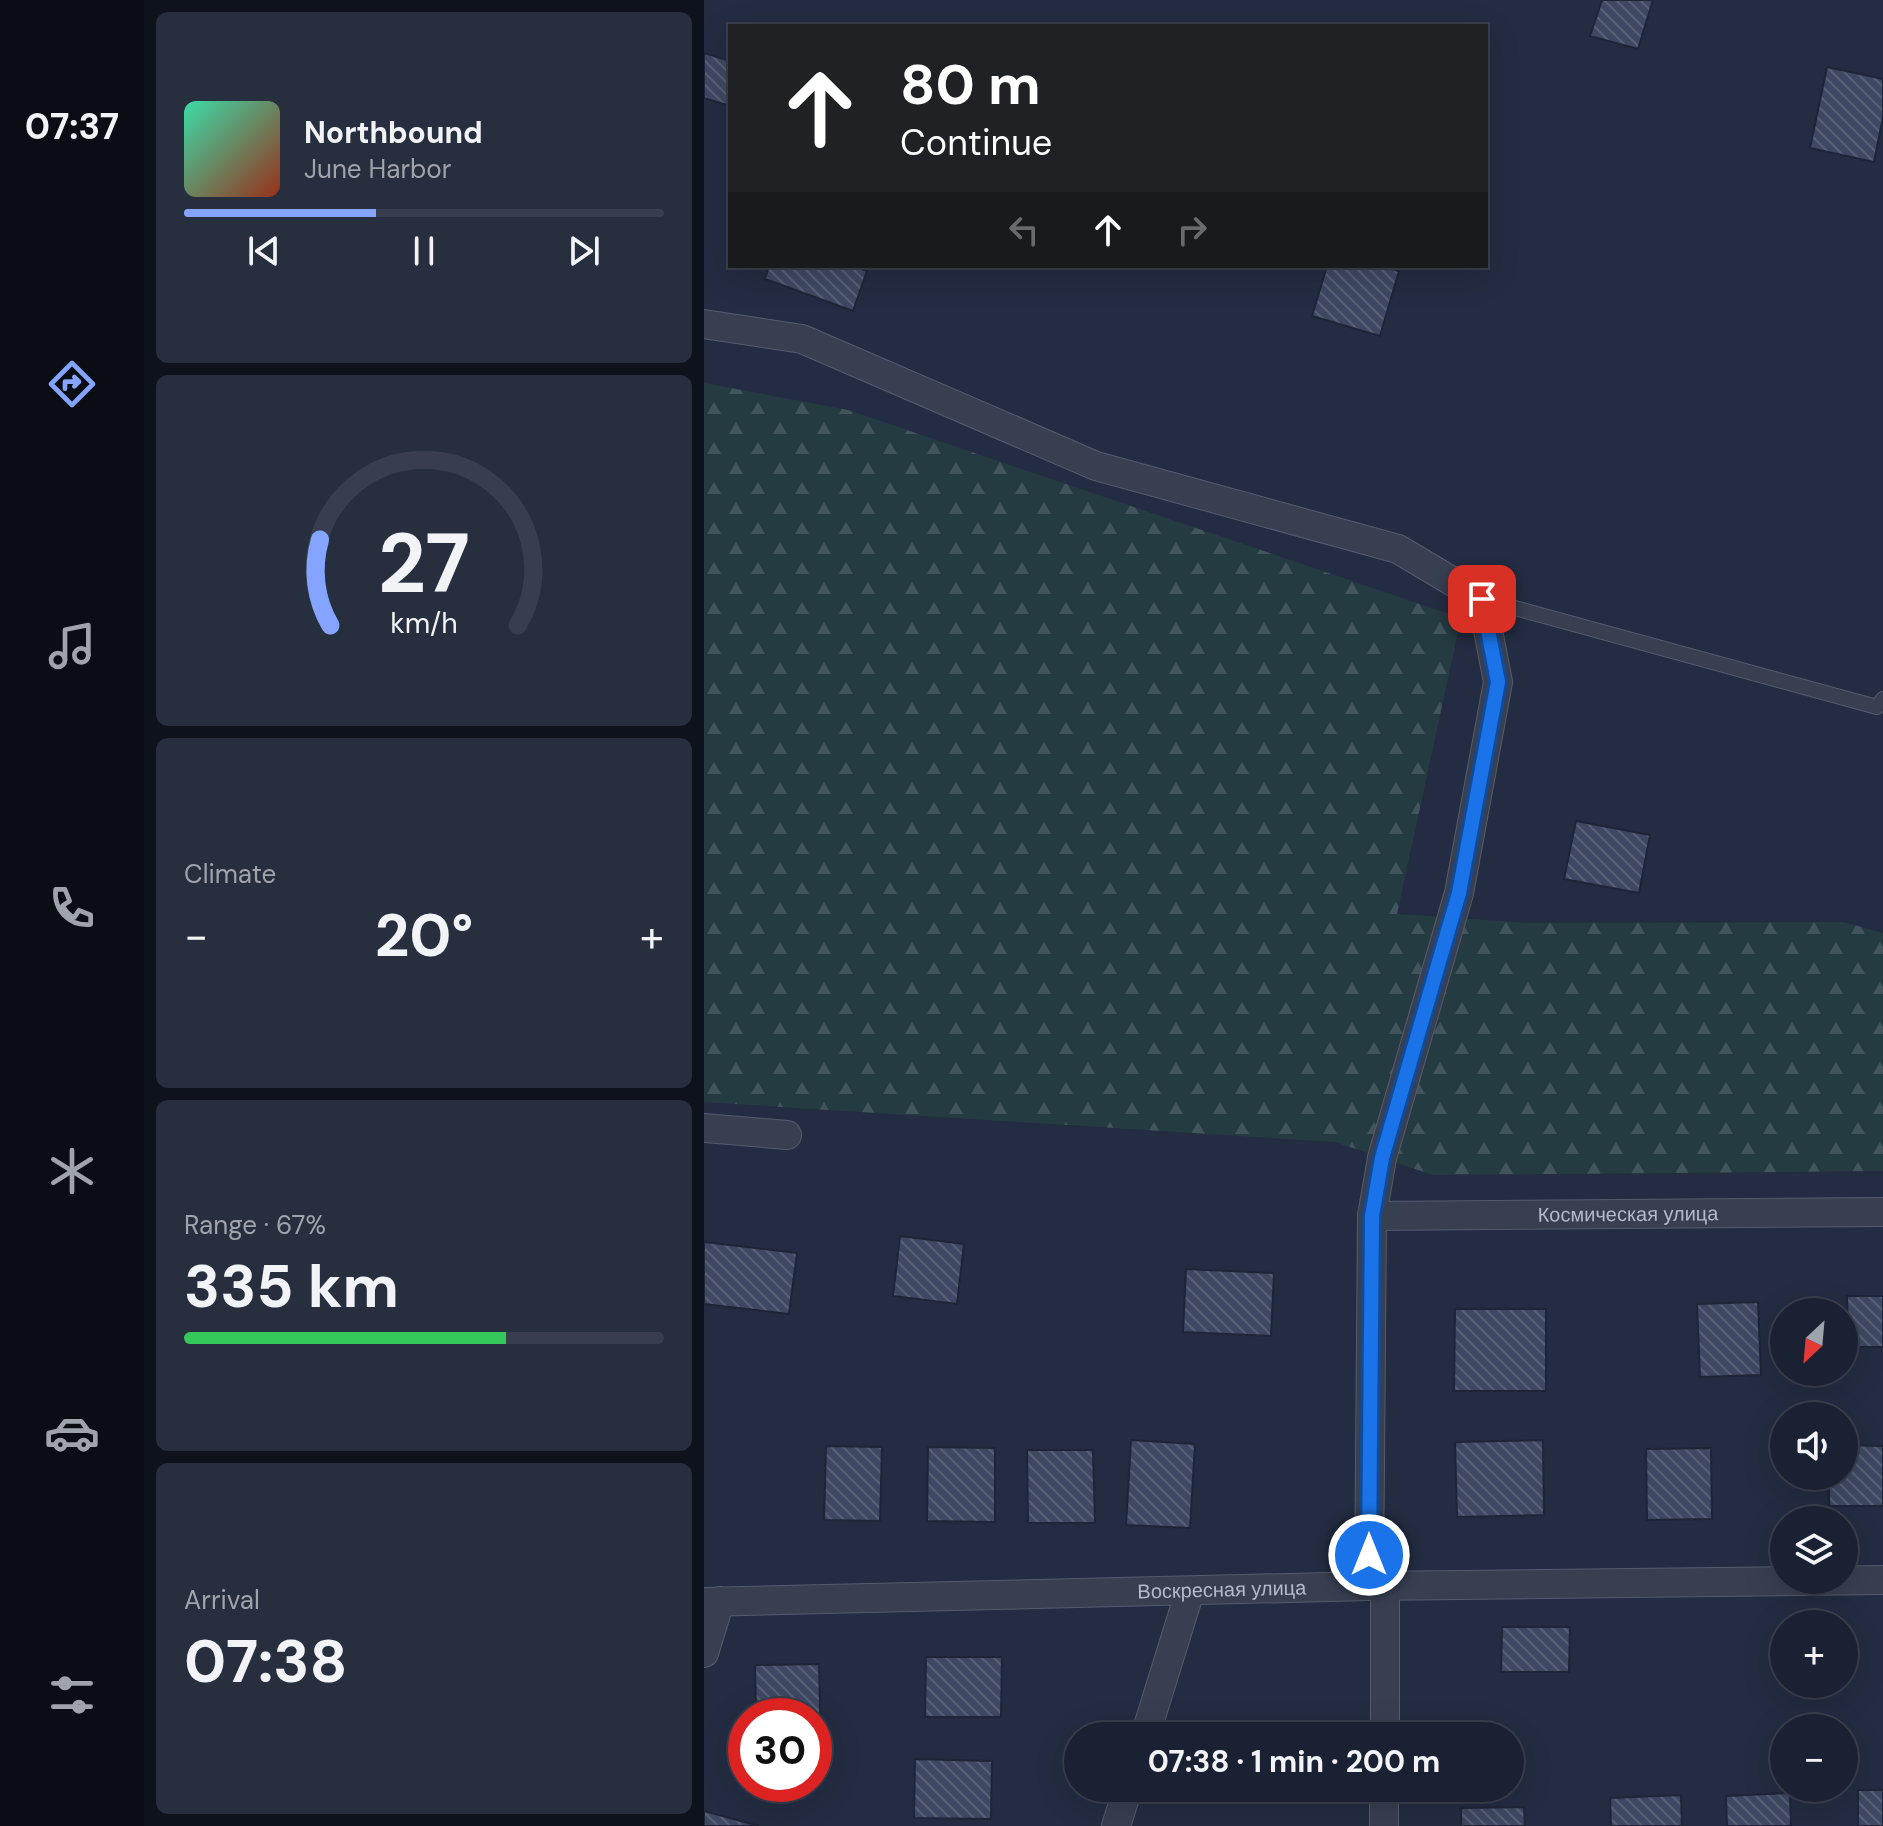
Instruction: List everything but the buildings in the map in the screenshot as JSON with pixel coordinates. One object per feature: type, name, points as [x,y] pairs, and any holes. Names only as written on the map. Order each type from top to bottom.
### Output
[{"type":"street","points":[[704,324],[802,339],[1096,466],[1398,549],[1482,599],[1498,682],[1459,893],[1382,1158],[1372,1216],[1377,1586],[1384,1722]]},
{"type":"street","points":[[704,1128],[787,1135]]},
{"type":"street","name":"Космическая улица","points":[[1372,1216],[1883,1212]]},
{"type":"street","name":"Воскресная улица","points":[[712,1601],[1377,1586],[1883,1580]]},
{"type":"street","points":[[1149,1722],[1190,1591]]},
{"type":"street","points":[[704,1653],[712,1601]]},
{"type":"street","points":[[1116,1826],[1124,1802]]},
{"type":"street","points":[[1384,1802],[1384,1826]]},
{"type":"lane","points":[[1482,599],[1877,707],[1883,699]]},
{"type":"green space","points":[[704,383],[848,410],[1461,618],[1397,914],[1530,923],[1843,922],[1883,933],[1883,1171],[1433,1175],[1335,1142],[704,1102]]},
{"type":"route","points":[[1369,1555],[1372,1216],[1382,1158],[1459,893],[1498,682],[1482,599]]}]
